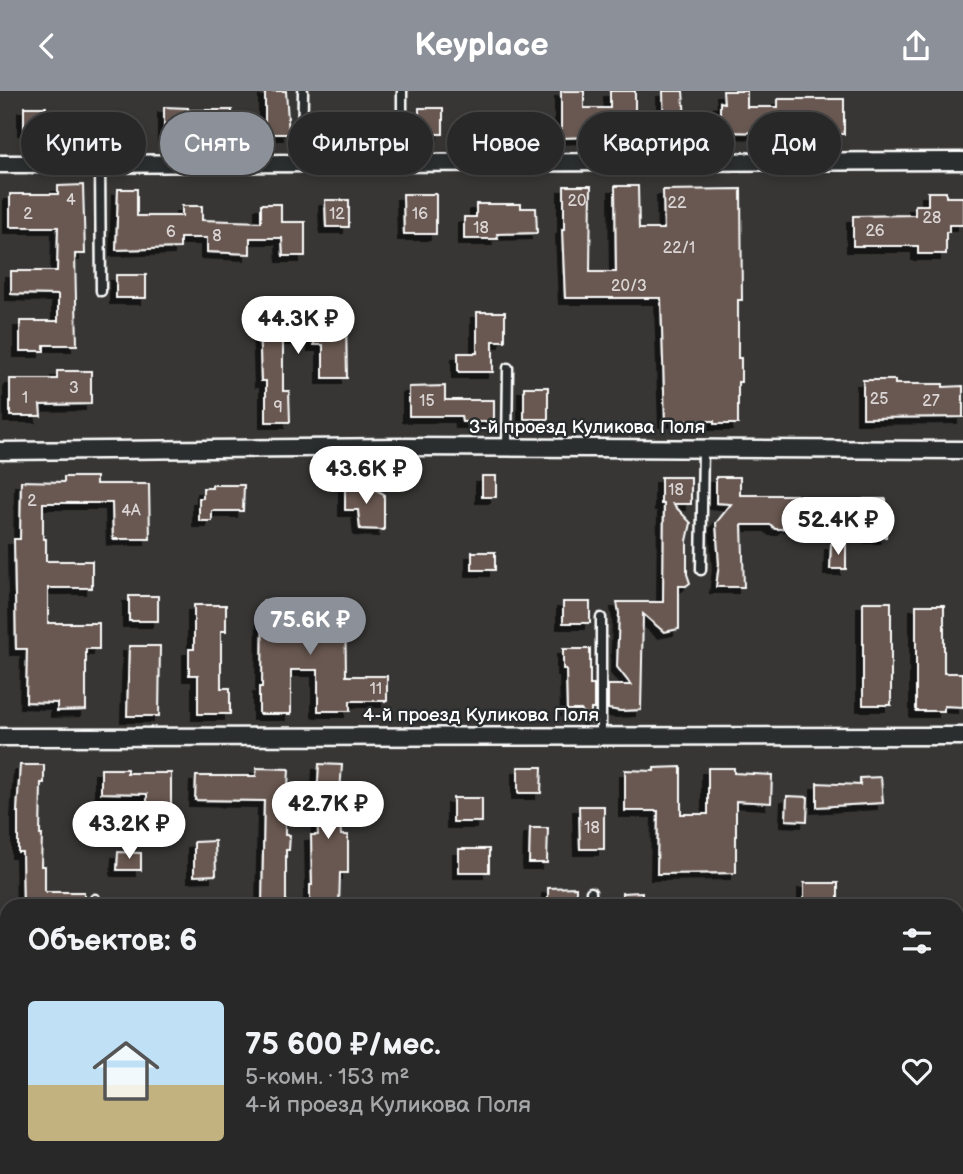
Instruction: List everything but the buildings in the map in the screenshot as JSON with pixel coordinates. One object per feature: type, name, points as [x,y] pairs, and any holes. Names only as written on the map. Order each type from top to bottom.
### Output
[{"type":"street","points":[[433,163],[963,161]]},
{"type":"street","points":[[0,164],[21,164]]},
{"type":"street","points":[[146,164],[288,164]]},
{"type":"street","name":"3-й проезд Куликова Поля","points":[[0,451],[507,447],[963,450]]},
{"type":"street","name":"4-й проезд Куликова Поля","points":[[0,737],[963,736]]},
{"type":"lane","points":[[303,91],[303,112]]},
{"type":"lane","points":[[402,91],[402,112]]},
{"type":"lane","points":[[100,175],[101,291]]},
{"type":"lane","points":[[507,447],[508,368]]},
{"type":"lane","points":[[701,570],[703,448]]},
{"type":"lane","points":[[601,618],[601,736]]},
{"type":"lane","points":[[591,892],[591,899]]}]
